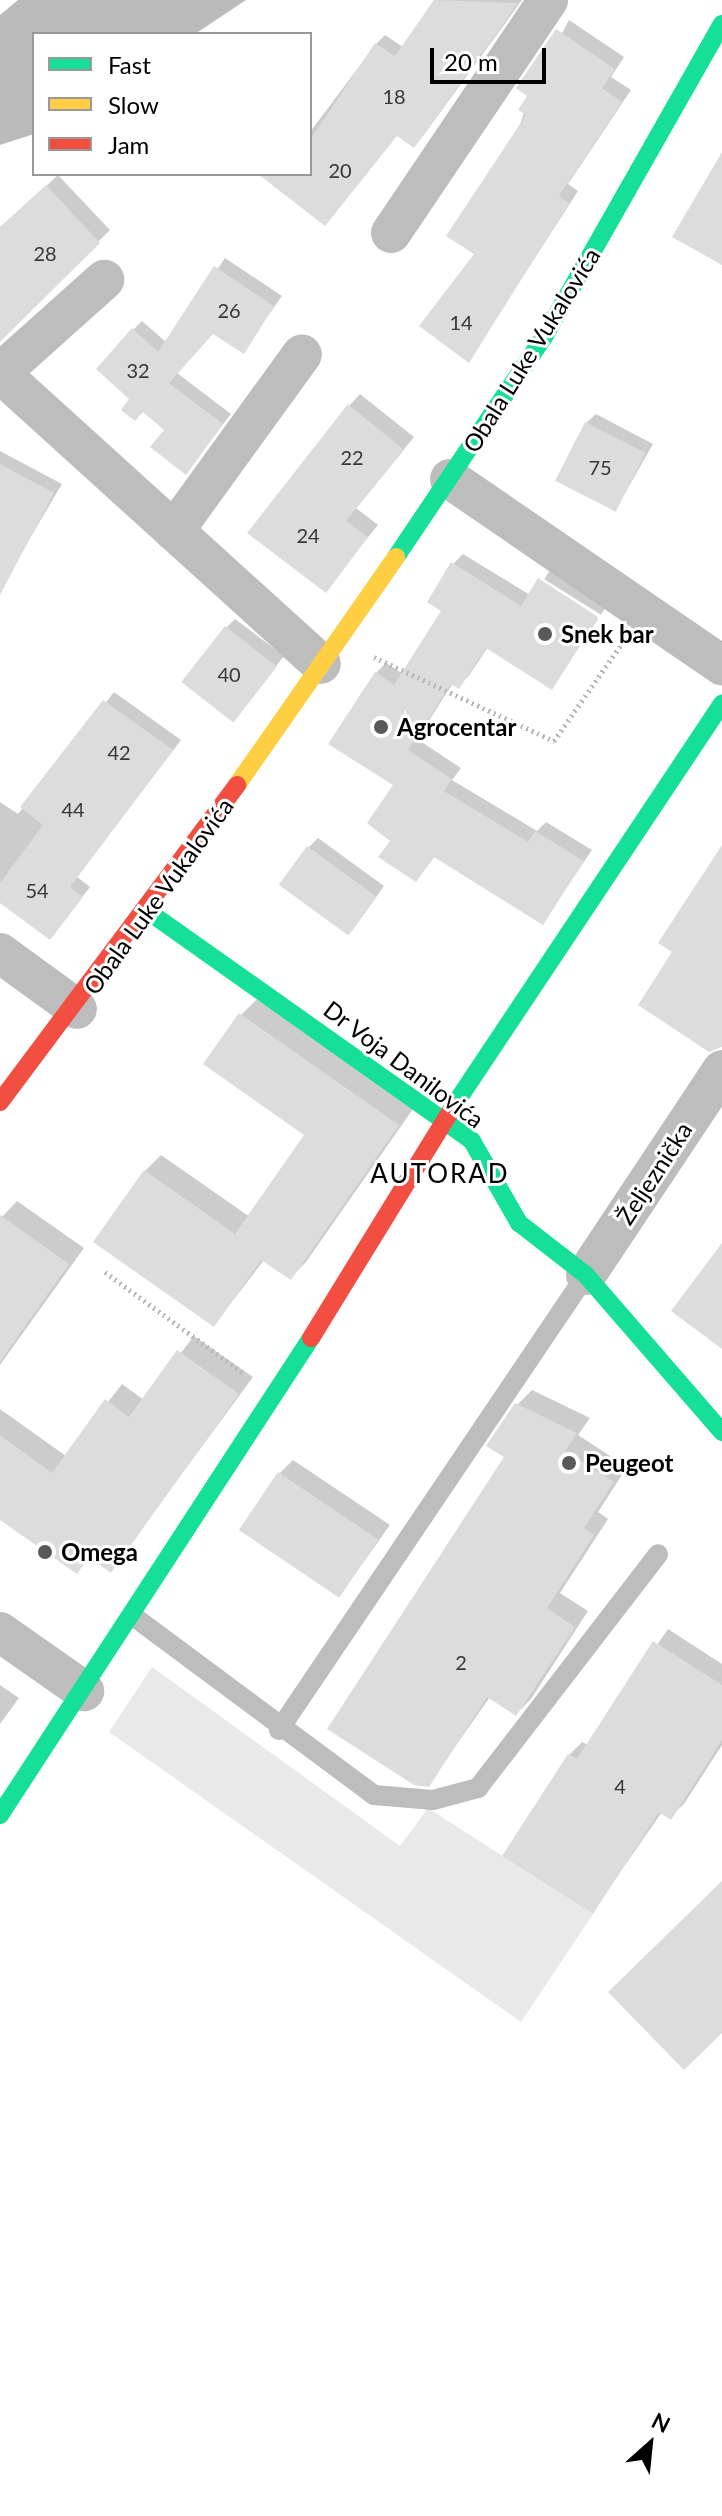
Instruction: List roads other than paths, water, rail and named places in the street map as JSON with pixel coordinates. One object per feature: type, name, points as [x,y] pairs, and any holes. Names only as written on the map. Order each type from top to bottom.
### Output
[{"type":"street","points":[[391,233],[548,0]]},
{"type":"street","name":"Obala Luke Vukalovića","points":[[0,1102],[77,1009],[149,912],[450,479],[544,337],[722,24]]},
{"type":"street","points":[[104,280],[0,373],[174,531],[329,652]]},
{"type":"street","points":[[174,531],[302,354]]},
{"type":"street","points":[[450,479],[722,665]]},
{"type":"street","points":[[0,1815],[133,1616],[445,1119],[722,704]]},
{"type":"street","name":"Dr Voja Danilovića","points":[[149,912],[472,1141],[519,1223],[586,1275],[722,1432]]},
{"type":"street","name":"Obala Luke Vukalovića","points":[[0,953],[77,1009]]},
{"type":"street","name":"Željeznička","points":[[586,1275],[722,1070]]},
{"type":"street","points":[[0,1632],[84,1691]]},
{"type":"lane","points":[[279,1730],[586,1275]]},
{"type":"lane","points":[[133,1616],[279,1730],[374,1795],[433,1800],[478,1788],[658,1554]]},
{"type":"place","name":"Snek bar","points":[[545,634]]},
{"type":"place","name":"Agrocentar","points":[[381,727]]},
{"type":"place","name":"Peugeot","points":[[569,1463]]},
{"type":"place","name":"Omega","points":[[45,1552]]},
{"type":"district","name":"AUTORAD","points":[[440,1174]]}]
